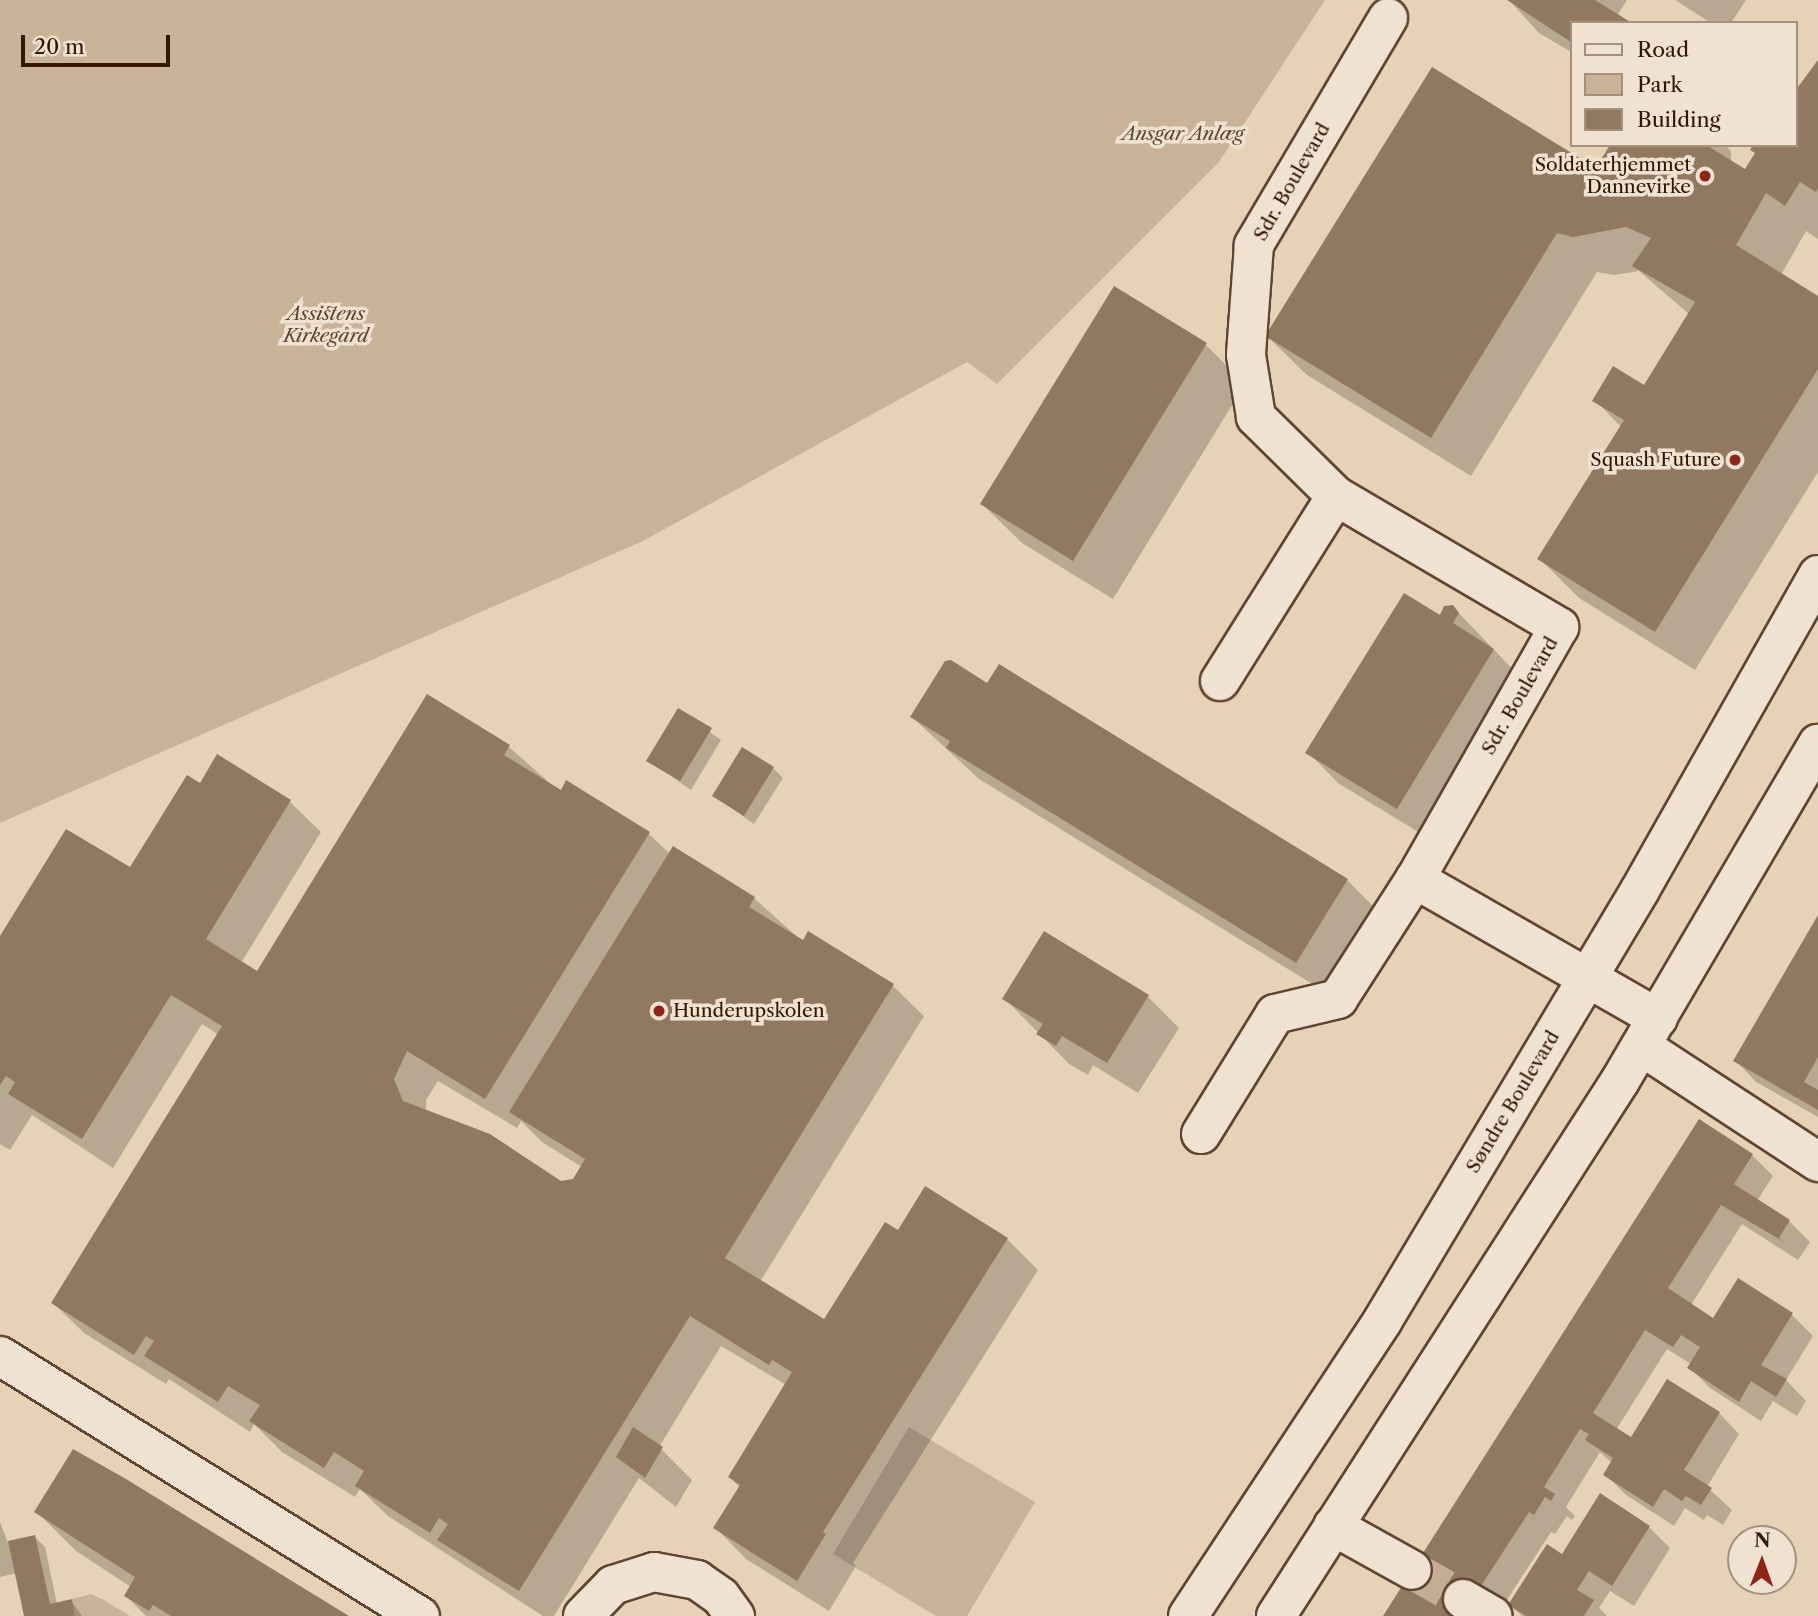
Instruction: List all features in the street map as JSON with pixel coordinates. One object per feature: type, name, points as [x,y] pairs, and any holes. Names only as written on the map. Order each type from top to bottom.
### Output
[{"type":"street","name":"Sdr. Boulevard","points":[[1201,1134],[1275,1014],[1338,999],[1415,879],[1559,627],[1336,496],[1256,417],[1246,355],[1254,245],[1388,18]]},
{"type":"street","points":[[1220,681],[1336,496]]},
{"type":"street","name":"Søndre Boulevard","points":[[1188,1616],[1382,1320],[1588,976],[1818,575]]},
{"type":"street","points":[[1276,1616],[1650,1032],[1818,744]]},
{"type":"street","points":[[1415,879],[1588,976],[1650,1032],[1818,1163]]},
{"type":"street","points":[[0,1356],[420,1616]]},
{"type":"street","points":[[1333,1526],[1412,1570]]},
{"type":"street","points":[[583,1616],[613,1585],[654,1572],[697,1580],[721,1597],[735,1616]]},
{"type":"green space","name":"Assistens Kirkegård","points":[[0,0],[1325,0],[1219,162],[997,384],[967,362],[643,541],[0,823]]},
{"type":"green space","points":[[909,1427],[1035,1502],[967,1616],[936,1616],[833,1554]]},
{"type":"green space","points":[[91,1594],[130,1616],[75,1616],[72,1599]]},
{"type":"building","points":[[1507,0],[1595,0],[1629,21],[1570,21],[1570,41]]},
{"type":"building","points":[[1818,60],[1818,188],[1816,192],[1800,182],[1785,206],[1766,193],[1736,245],[1818,296],[1818,369],[1655,632],[1537,559],[1624,420],[1592,401],[1613,366],[1644,385],[1695,302],[1632,266],[1651,238],[1626,227],[1573,237],[1557,233],[1431,438],[1265,336],[1432,67],[1596,168],[1609,147],[1709,147],[1745,169],[1755,153],[1750,150],[1752,147],[1797,147],[1797,88]]},
{"type":"building","points":[[1114,286],[1207,343],[1073,561],[980,504]]},
{"type":"building","points":[[1404,593],[1440,615],[1444,606],[1453,605],[1459,613],[1453,623],[1494,649],[1397,809],[1305,753]]},
{"type":"building","points":[[951,660],[987,683],[999,664],[1348,879],[1296,963],[946,748],[950,741],[910,717],[945,661]]},
{"type":"building","points":[[427,694],[510,745],[504,755],[561,790],[566,780],[650,832],[485,1099],[407,1051],[394,1079],[403,1101],[490,1134],[561,1181],[573,1179],[585,1159],[509,1112],[673,846],[755,897],[749,907],[803,940],[808,931],[894,984],[725,1258],[824,1319],[885,1222],[898,1230],[925,1186],[1008,1238],[823,1532],[826,1534],[797,1581],[713,1528],[740,1485],[728,1477],[792,1372],[772,1360],[769,1365],[690,1316],[519,1591],[437,1540],[448,1524],[439,1518],[430,1533],[355,1486],[364,1471],[334,1452],[324,1468],[249,1421],[260,1405],[228,1386],[218,1402],[144,1356],[154,1341],[146,1336],[134,1355],[51,1303],[222,1026],[171,995],[82,1139],[8,1094],[15,1082],[6,1076],[0,1085],[0,936],[66,829],[130,867],[187,775],[200,783],[217,754],[291,800],[206,939],[257,971]]},
{"type":"building","points":[[678,708],[712,728],[680,781],[646,761]]},
{"type":"building","points":[[742,747],[774,767],[744,816],[712,796]]},
{"type":"building","points":[[1818,915],[1818,1057],[1804,1082],[1818,1090],[1818,1110],[1733,1061]]},
{"type":"building","points":[[1044,931],[1149,995],[1107,1063],[1062,1036],[1056,1046],[1036,1034],[1043,1024],[1002,999]]},
{"type":"building","points":[[1699,1119],[1753,1154],[1734,1184],[1790,1220],[1779,1238],[1786,1243],[1721,1205],[1668,1288],[1713,1318],[1738,1278],[1793,1313],[1761,1365],[1787,1379],[1776,1397],[1751,1381],[1739,1402],[1687,1368],[1700,1347],[1681,1335],[1673,1347],[1645,1330],[1593,1413],[1631,1437],[1667,1379],[1720,1412],[1684,1470],[1712,1488],[1701,1505],[1686,1496],[1682,1501],[1664,1489],[1653,1507],[1603,1475],[1613,1458],[1585,1440],[1589,1434],[1580,1429],[1544,1487],[1555,1494],[1551,1501],[1545,1497],[1534,1515],[1529,1512],[1479,1589],[1472,1585],[1453,1616],[1383,1616]]},
{"type":"building","points":[[633,1427],[663,1447],[645,1478],[616,1457]]},
{"type":"building","points":[[73,1449],[349,1616],[171,1616],[153,1605],[149,1611],[124,1596],[135,1577],[34,1512]]},
{"type":"building","points":[[1600,1493],[1650,1526],[1612,1586],[1589,1571],[1577,1590],[1594,1600],[1584,1616],[1526,1616],[1508,1605],[1547,1544],[1562,1554]]},
{"type":"building","points":[[35,1535],[50,1604],[72,1599],[75,1616],[24,1616],[8,1541]]},
{"type":"tunnel","points":[[1412,1570],[1463,1599]]},
{"type":"place","name":"Soldaterhjemmet Dannevirke","points":[[1705,176]]},
{"type":"place","name":"Squash Future","points":[[1735,460]]},
{"type":"place","name":"Hunderupskolen","points":[[659,1011]]},
{"type":"park label","name":"Ansgar Anlæg","points":[[1183,134]]}]
